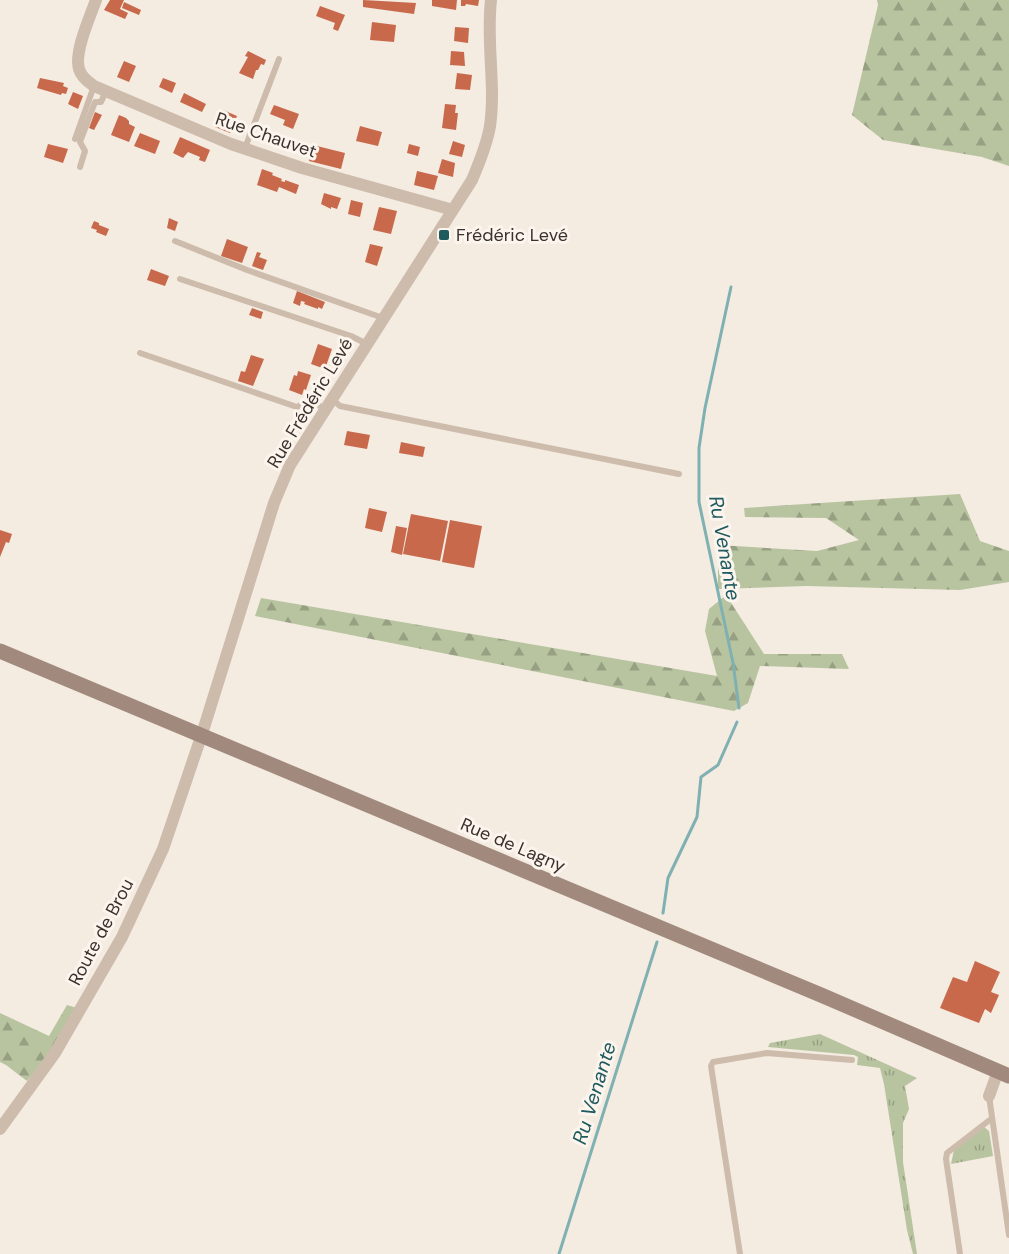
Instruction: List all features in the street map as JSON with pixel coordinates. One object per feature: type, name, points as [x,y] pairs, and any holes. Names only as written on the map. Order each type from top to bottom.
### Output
[{"type":"main road","name":"Rue de Lagny","points":[[0,651],[202,734],[1003,1073]]},
{"type":"street","name":"Rue Chauvet","points":[[96,0],[77,57],[79,71],[87,81],[245,148],[302,168],[453,210]]},
{"type":"street","name":"Rue Frédéric Levé","points":[[202,734],[274,503],[290,465],[472,180],[482,155],[490,128],[490,0]]},
{"type":"street","name":"Route de Brou","points":[[0,1129],[55,1053],[122,937],[163,849],[202,734]]},
{"type":"street","points":[[989,1096],[1003,1073]]},
{"type":"lane","points":[[245,148],[279,59]]},
{"type":"lane","points":[[75,139],[100,88]]},
{"type":"lane","points":[[80,167],[85,151],[80,141],[95,102],[101,102],[100,88]]},
{"type":"lane","points":[[175,241],[247,270],[383,318]]},
{"type":"lane","points":[[180,279],[351,336],[367,344]]},
{"type":"lane","points":[[140,353],[297,407],[307,401],[328,403],[679,474]]},
{"type":"lane","points":[[740,1254],[711,1066],[713,1062],[767,1053],[852,1060]]},
{"type":"lane","points":[[989,1096],[1009,1235]]},
{"type":"lane","points":[[960,1254],[947,1153],[991,1119]]},
{"type":"green space","points":[[877,0],[1009,0],[1009,166],[982,157],[883,140],[852,115],[878,5]]},
{"type":"green space","points":[[960,494],[980,541],[1009,551],[1009,582],[960,590],[806,586],[718,589],[718,545],[817,551],[859,540],[826,518],[745,517],[744,508]]},
{"type":"green space","points":[[726,595],[764,654],[842,654],[849,669],[760,666],[748,703],[734,711],[255,616],[261,598],[717,676],[705,631],[709,609]]},
{"type":"green space","points":[[67,1005],[77,1008],[79,1018],[27,1081],[0,1062],[0,1013],[49,1036]]},
{"type":"green space","points":[[820,1034],[917,1078],[905,1086],[909,1109],[903,1123],[903,1162],[917,1254],[913,1254],[907,1230],[880,1068],[857,1065],[858,1057],[854,1055],[768,1047],[770,1043]]},
{"type":"green space","points":[[984,1127],[989,1131],[993,1156],[951,1164],[954,1150]]},
{"type":"building","points":[[110,0],[124,0],[120,9],[128,13],[125,19],[104,10]]},
{"type":"building","points":[[363,0],[416,3],[414,14],[363,7]]},
{"type":"building","points":[[432,0],[457,0],[456,10],[432,6]]},
{"type":"building","points":[[461,0],[479,0],[478,6],[466,4],[461,6]]},
{"type":"building","points":[[124,2],[141,10],[139,15],[122,8]]},
{"type":"building","points":[[320,6],[345,15],[338,31],[333,29],[335,23],[316,16]]},
{"type":"building","points":[[372,22],[396,25],[394,42],[370,40]]},
{"type":"building","points":[[455,27],[469,28],[468,43],[454,41]]},
{"type":"building","points":[[248,51],[266,60],[264,65],[261,64],[256,70],[253,79],[239,73],[248,57],[245,56]]},
{"type":"building","points":[[451,51],[464,52],[465,66],[450,65]]},
{"type":"building","points":[[124,61],[136,66],[129,82],[117,77]]},
{"type":"building","points":[[457,73],[472,75],[470,90],[455,89]]},
{"type":"building","points":[[40,78],[64,83],[63,86],[68,88],[66,94],[61,95],[37,88]]},
{"type":"building","points":[[163,78],[176,83],[172,93],[159,87]]},
{"type":"building","points":[[73,92],[83,96],[78,109],[68,104]]},
{"type":"building","points":[[184,93],[206,104],[202,112],[180,102]]},
{"type":"building","points":[[445,104],[456,105],[455,113],[458,113],[456,130],[442,128]]},
{"type":"building","points":[[274,105],[299,114],[293,129],[283,125],[285,120],[270,114]]},
{"type":"building","points":[[223,110],[237,116],[230,133],[215,127]]},
{"type":"building","points":[[95,112],[102,115],[94,130],[89,128]]},
{"type":"building","points":[[119,115],[135,127],[129,142],[111,135]]},
{"type":"building","points":[[360,126],[382,132],[378,146],[356,141]]},
{"type":"building","points":[[140,133],[160,141],[155,154],[134,146]]},
{"type":"building","points":[[180,137],[210,150],[205,162],[188,152],[183,158],[173,153]]},
{"type":"building","points":[[453,141],[465,145],[462,157],[449,154]]},
{"type":"building","points":[[48,144],[68,149],[63,163],[44,157]]},
{"type":"building","points":[[409,144],[420,147],[418,156],[407,153]]},
{"type":"building","points":[[313,145],[345,153],[341,169],[309,161]]},
{"type":"building","points":[[442,159],[455,163],[453,177],[438,173]]},
{"type":"building","points":[[262,169],[273,173],[272,175],[282,179],[281,181],[285,182],[285,180],[299,185],[296,194],[279,187],[277,192],[257,185]]},
{"type":"building","points":[[417,171],[438,176],[434,190],[414,185]]},
{"type":"building","points":[[324,193],[341,198],[337,209],[321,204]]},
{"type":"building","points":[[351,200],[363,203],[360,217],[348,214]]},
{"type":"building","points":[[379,207],[397,211],[391,234],[373,230]]},
{"type":"building","points":[[169,218],[178,222],[175,231],[167,228]]},
{"type":"building","points":[[94,221],[109,229],[106,236],[91,228]]},
{"type":"building","points":[[227,239],[248,247],[242,263],[221,256]]},
{"type":"building","points":[[370,244],[383,247],[377,266],[365,262]]},
{"type":"building","points":[[257,252],[261,253],[259,257],[267,260],[263,270],[252,266]]},
{"type":"building","points":[[151,269],[169,276],[165,286],[147,280]]},
{"type":"building","points":[[297,291],[325,302],[322,309],[301,301],[300,306],[293,303]]},
{"type":"building","points":[[252,308],[263,312],[261,319],[249,315]]},
{"type":"building","points":[[318,344],[332,349],[325,369],[311,364]]},
{"type":"building","points":[[251,355],[264,359],[253,386],[238,381],[241,371],[245,372]]},
{"type":"building","points":[[298,371],[311,375],[302,395],[289,390],[294,375],[297,376]]},
{"type":"building","points":[[347,431],[370,435],[367,449],[344,445]]},
{"type":"building","points":[[401,442],[425,447],[423,457],[399,453]]},
{"type":"building","points":[[369,508],[387,512],[382,532],[365,528]]},
{"type":"building","points":[[411,514],[448,521],[440,561],[403,554]]},
{"type":"building","points":[[450,520],[482,526],[474,568],[442,562]]},
{"type":"building","points":[[396,526],[407,528],[402,555],[391,552]]},
{"type":"building","points":[[0,530],[12,534],[0,557]]},
{"type":"building","points":[[975,961],[1000,972],[991,992],[999,995],[991,1013],[985,1009],[979,1023],[940,1008],[953,977],[967,982]]},
{"type":"waterway","name":"Ru Venante","points":[[731,287],[705,408],[699,448],[699,502],[733,663],[739,708]]},
{"type":"waterway","name":"Ru Venante","points":[[663,913],[668,878],[697,817],[701,777],[718,765],[737,722]]},
{"type":"waterway","name":"Ru Venante","points":[[559,1254],[657,942]]},
{"type":"place","name":"Frédéric Levé","points":[[444,235]]}]
